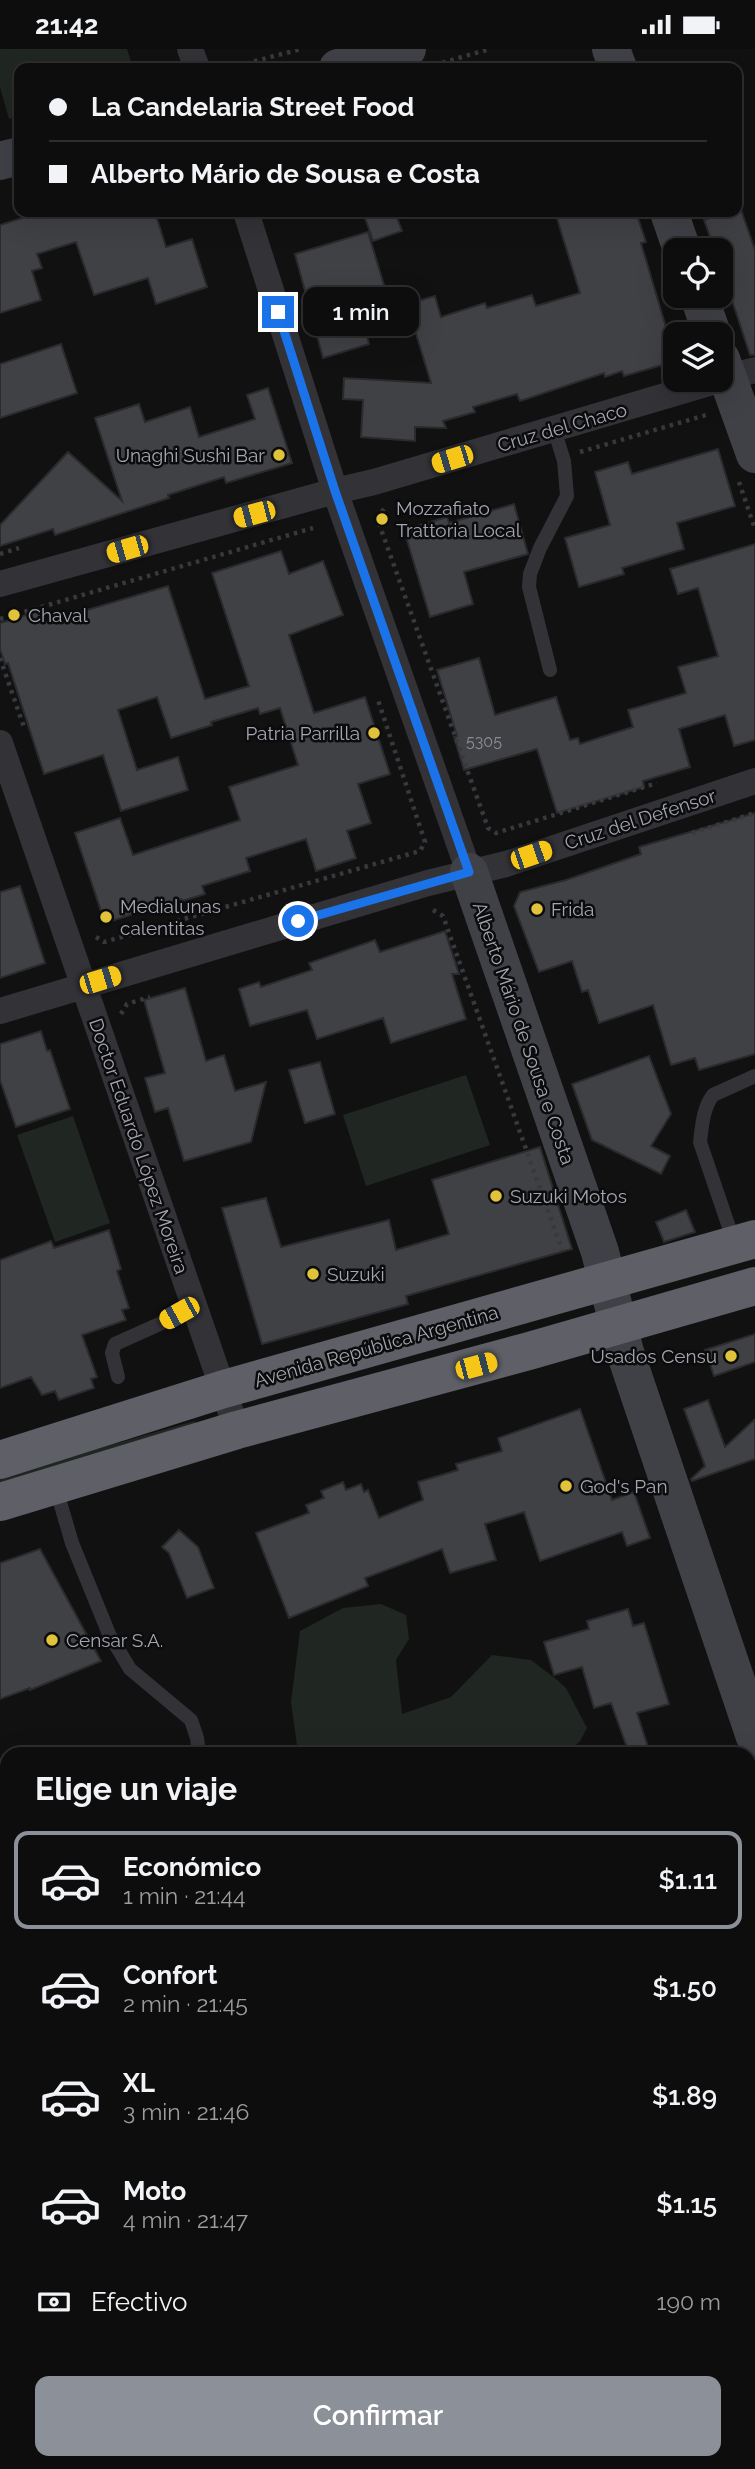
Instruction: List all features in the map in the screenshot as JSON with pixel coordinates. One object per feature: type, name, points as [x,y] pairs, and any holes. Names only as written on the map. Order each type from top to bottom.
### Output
[{"type":"highway","name":"Avenida República Argentina","points":[[0,1460],[224,1389],[745,1242]]},
{"type":"highway","points":[[0,1502],[237,1430],[755,1286]]},
{"type":"street","points":[[190,49],[206,63]]},
{"type":"street","points":[[375,63],[420,57]]},
{"type":"street","name":"Alberto Mário de Sousa e Costa","points":[[248,217],[335,491],[600,1252],[617,1325],[755,1737]]},
{"type":"street","points":[[671,217],[678,238]]},
{"type":"street","name":"Cruz del Chaco","points":[[0,584],[335,491],[369,484],[670,392]]},
{"type":"street","points":[[732,392],[746,467]]},
{"type":"street","name":"Doctor Eduardo López Moreira","points":[[0,743],[237,1430]]},
{"type":"street","name":"Cruz del Defensor","points":[[0,1011],[469,872],[506,864],[755,781]]},
{"type":"lane","points":[[550,670],[529,587],[530,574],[540,548],[567,496],[564,461],[554,429]]},
{"type":"lane","points":[[745,1242],[700,1142],[705,1112],[713,1095],[755,1076]]},
{"type":"lane","points":[[118,1377],[112,1353],[115,1344],[194,1305]]},
{"type":"lane","points":[[50,1487],[64,1512],[72,1543],[109,1634],[130,1669],[191,1720],[199,1747]]},
{"type":"path","points":[[248,63],[301,49]]},
{"type":"path","points":[[420,57],[491,49]]},
{"type":"path","points":[[579,452],[710,414]]},
{"type":"path","points":[[746,467],[755,530]]},
{"type":"path","points":[[395,506],[382,509],[377,518],[488,828],[496,836],[664,781]]},
{"type":"path","points":[[0,619],[313,528],[322,534]]},
{"type":"path","points":[[0,658],[26,734]]},
{"type":"path","points":[[92,925],[97,938],[104,942],[421,854],[425,842],[374,688]]},
{"type":"path","points":[[688,834],[755,813]]},
{"type":"path","points":[[421,914],[434,910],[443,916],[566,1260]]},
{"type":"path","points":[[104,942],[106,950]]},
{"type":"path","points":[[121,1013],[127,1004],[153,996]]},
{"type":"shaded area","points":[[0,49],[127,49],[131,63],[14,63],[14,118],[9,119],[0,87]]},
{"type":"shaded area","points":[[466,1075],[490,1145],[366,1186],[343,1115]]},
{"type":"shaded area","points":[[73,1116],[110,1223],[55,1242],[17,1135]]},
{"type":"shaded area","points":[[194,1421],[199,1425],[0,1491],[0,1477]]},
{"type":"shaded area","points":[[381,1604],[406,1615],[409,1639],[396,1660],[402,1714],[451,1697],[492,1655],[531,1660],[556,1679],[566,1688],[587,1728],[574,1747],[297,1747],[291,1702],[300,1631],[343,1608]]},
{"type":"building","points":[[742,213],[755,250],[755,355],[750,355],[733,303],[733,238],[711,238],[704,220],[713,217],[742,217]]},
{"type":"building","points":[[25,217],[157,217],[166,247],[192,239],[207,287],[156,304],[148,278],[94,295],[76,242],[37,254],[42,268],[32,271],[41,300],[0,313],[0,225]]},
{"type":"building","points":[[365,217],[397,217],[402,231],[373,241]]},
{"type":"building","points":[[557,217],[638,217],[646,242],[641,243],[664,322],[663,365],[624,376],[622,371],[605,377],[604,373],[520,401],[517,394],[473,407],[475,412],[443,421],[446,428],[415,427],[415,441],[361,437],[363,400],[343,399],[344,378],[431,383],[407,304],[435,296],[441,317],[485,303],[487,308],[532,295],[536,306],[580,293]]},
{"type":"building","points":[[368,232],[393,315],[364,324],[369,344],[323,358],[295,254]]},
{"type":"building","points":[[61,344],[77,393],[0,418],[0,364]]},
{"type":"building","points":[[268,388],[292,463],[226,483],[224,477],[55,535],[53,529],[0,546],[0,525],[68,452],[122,501],[95,418],[139,404],[145,422],[190,407],[199,437],[255,419],[247,395]]},
{"type":"building","points":[[718,449],[735,506],[677,523],[684,549],[622,568],[624,574],[579,587],[565,538],[610,525],[595,472],[628,462],[632,474]]},
{"type":"building","points":[[514,504],[528,554],[464,572],[473,604],[430,617],[404,530],[447,517],[449,523]]},
{"type":"building","points":[[755,544],[755,740],[734,746],[725,715],[679,729],[690,767],[643,781],[644,787],[557,813],[537,749],[464,770],[454,737],[457,736],[437,670],[479,658],[495,715],[556,697],[570,740],[578,738],[580,744],[633,727],[628,710],[686,693],[678,667],[718,656],[698,588],[678,594],[670,569]]},
{"type":"building","points":[[281,551],[289,574],[323,561],[343,615],[289,635],[314,713],[365,697],[390,774],[358,784],[371,823],[347,831],[356,858],[316,871],[306,839],[246,858],[250,871],[202,886],[205,894],[105,923],[75,833],[120,818],[133,855],[240,820],[229,787],[298,765],[280,708],[260,714],[258,708],[171,738],[157,697],[118,710],[137,770],[178,757],[188,790],[121,811],[103,755],[44,774],[8,663],[5,664],[0,649],[0,623],[39,611],[43,623],[168,586],[205,699],[249,686],[212,573]]},
{"type":"building","points":[[755,813],[755,1054],[699,1070],[695,1058],[671,1065],[653,1005],[599,1023],[588,990],[582,992],[572,961],[539,972],[514,906],[520,892],[566,880],[641,854],[639,847]]},
{"type":"building","points":[[20,886],[45,963],[0,978],[0,892]]},
{"type":"building","points":[[445,931],[459,974],[452,974],[466,1019],[391,1043],[383,1018],[317,1039],[307,1010],[250,1026],[239,989],[259,982],[261,987],[312,970],[309,963],[375,940],[380,952]]},
{"type":"building","points":[[185,988],[206,1061],[224,1055],[235,1091],[266,1082],[251,1142],[184,1161],[168,1108],[155,1112],[145,1078],[165,1073],[144,1000]]},
{"type":"building","points":[[41,1031],[70,1109],[16,1127],[0,1080],[0,1044]]},
{"type":"building","points":[[649,1056],[671,1114],[651,1146],[670,1156],[661,1174],[592,1140],[572,1084]]},
{"type":"building","points":[[320,1062],[335,1114],[305,1123],[289,1070]]},
{"type":"building","points":[[540,1147],[572,1249],[406,1296],[408,1304],[262,1344],[222,1208],[266,1198],[281,1247],[389,1220],[396,1250],[449,1234],[432,1180]]},
{"type":"building","points":[[686,1210],[695,1232],[664,1242],[656,1222]]},
{"type":"building","points":[[109,1230],[121,1269],[117,1271],[129,1308],[122,1310],[126,1320],[82,1335],[97,1377],[91,1379],[94,1388],[59,1400],[55,1391],[42,1395],[31,1377],[0,1388],[0,1260],[51,1241],[54,1248]]},
{"type":"building","name":"Usados Censu","points":[[755,1334],[755,1362],[714,1376],[705,1350]]},
{"type":"building","points":[[708,1400],[725,1447],[755,1419],[755,1459],[692,1481],[705,1466],[684,1409]]},
{"type":"building","points":[[580,1409],[612,1500],[634,1492],[650,1538],[627,1546],[622,1532],[540,1561],[524,1512],[485,1524],[496,1560],[450,1573],[442,1549],[365,1578],[368,1586],[289,1618],[256,1533],[309,1513],[306,1505],[324,1498],[321,1491],[343,1482],[346,1490],[361,1484],[364,1492],[368,1490],[379,1518],[423,1500],[418,1482],[458,1470],[456,1464],[502,1451],[498,1438]]},
{"type":"building","points":[[179,1530],[198,1547],[214,1588],[187,1598],[169,1553],[162,1547]]},
{"type":"building","name":"Censar S.A.","points":[[40,1549],[101,1661],[30,1690],[0,1699],[0,1563]]},
{"type":"building","points":[[628,1609],[633,1626],[644,1623],[669,1704],[637,1713],[648,1747],[627,1747],[611,1703],[594,1708],[582,1667],[554,1675],[544,1642],[589,1629],[587,1621]]},
{"type":"place","name":"Unaghi Sushi Bar","points":[[279,455]]},
{"type":"place","name":"Mozzafiato Trattoria Local","points":[[382,519]]},
{"type":"place","name":"Chaval","points":[[14,615]]},
{"type":"place","name":"Patria Parrilla","points":[[374,733]]},
{"type":"place","name":"Frida","points":[[537,909]]},
{"type":"place","name":"Medialunas calentitas","points":[[106,917]]},
{"type":"place","name":"Suzuki Motos","points":[[496,1196]]},
{"type":"place","name":"Suzuki","points":[[313,1274]]},
{"type":"place","name":"Usados Censu","points":[[731,1356]]},
{"type":"place","name":"God's Pan","points":[[566,1486]]},
{"type":"place","name":"Censar S.A.","points":[[52,1640]]},
{"type":"route","points":[[278,312],[335,491],[469,872],[298,921]]}]
